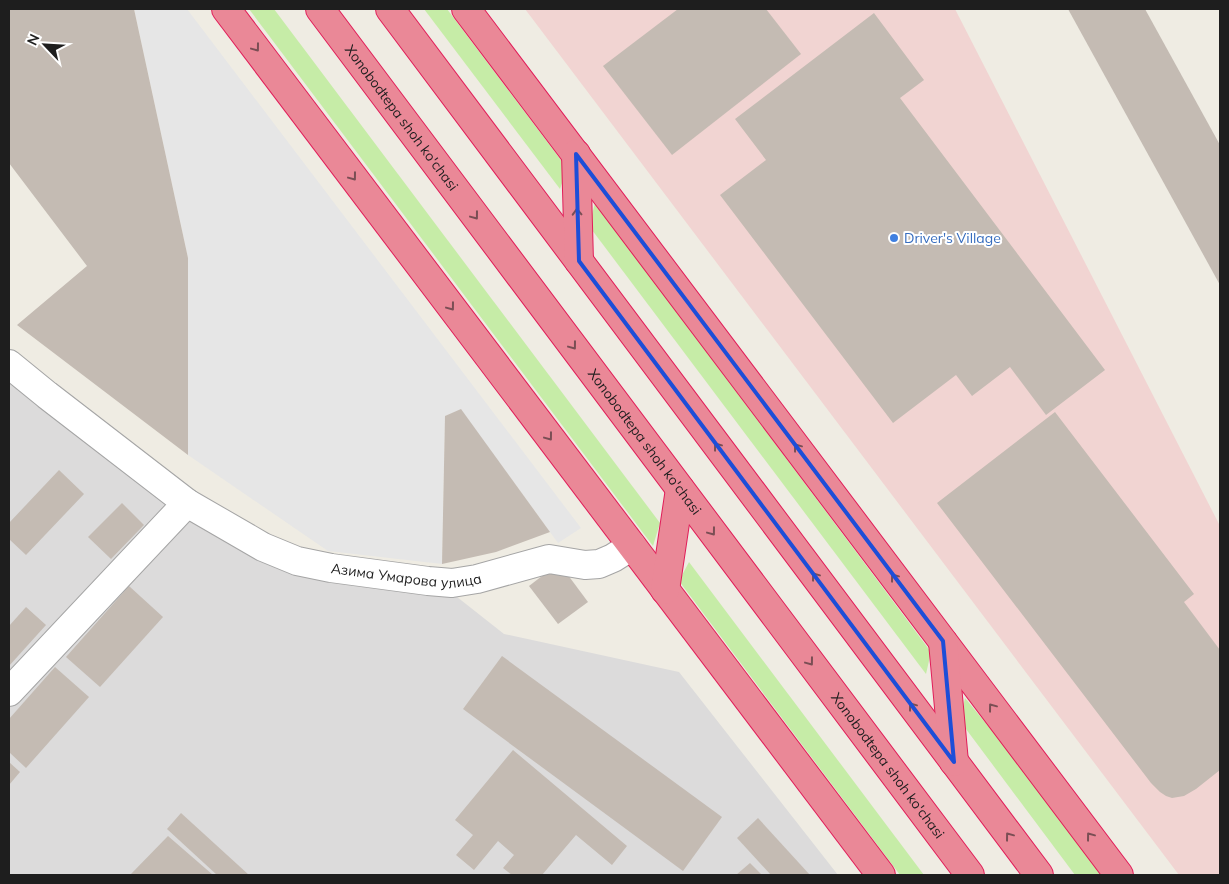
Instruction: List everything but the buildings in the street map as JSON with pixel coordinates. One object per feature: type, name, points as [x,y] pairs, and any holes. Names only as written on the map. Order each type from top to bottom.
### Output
[{"type":"highway","points":[[226,9],[880,875]]},
{"type":"highway","name":"Xonobodtepa shoh ko'chasi","points":[[320,9],[970,875]]},
{"type":"highway","points":[[390,9],[1038,875]]},
{"type":"highway","points":[[466,9],[1119,875]]},
{"type":"highway","points":[[576,154],[579,261]]},
{"type":"highway","points":[[665,590],[680,489]]},
{"type":"highway","points":[[943,641],[954,762]]},
{"type":"street","name":"Азима Умарова улица","points":[[9,364],[187,503],[262,547],[297,561],[331,568],[452,583],[477,579],[549,559],[585,565],[599,564],[607,562],[632,546]]},
{"type":"street","points":[[9,692],[187,503]]},
{"type":"highlighted area","points":[[576,154],[943,641],[954,762],[579,261]]},
{"type":"shaded area","points":[[134,9],[187,9],[581,528],[558,543],[461,410],[445,416],[442,564],[328,551],[188,455],[188,258]]},
{"type":"shaded area","points":[[525,9],[955,9],[1220,526],[1220,875],[1179,875]]},
{"type":"shaded area","points":[[9,371],[297,568],[452,593],[504,634],[679,672],[838,875],[9,875]]},
{"type":"green space","points":[[249,9],[274,9],[660,523],[653,546]]},
{"type":"green space","points":[[424,9],[447,9],[567,168],[560,189]]},
{"type":"green space","points":[[595,203],[931,652],[926,674],[589,226]]},
{"type":"green space","points":[[689,562],[924,875],[900,875],[679,581]]},
{"type":"green space","points":[[965,698],[1111,875],[1075,875],[960,721]]},
{"type":"place","name":"Driver's Village","points":[[894,238]]}]
